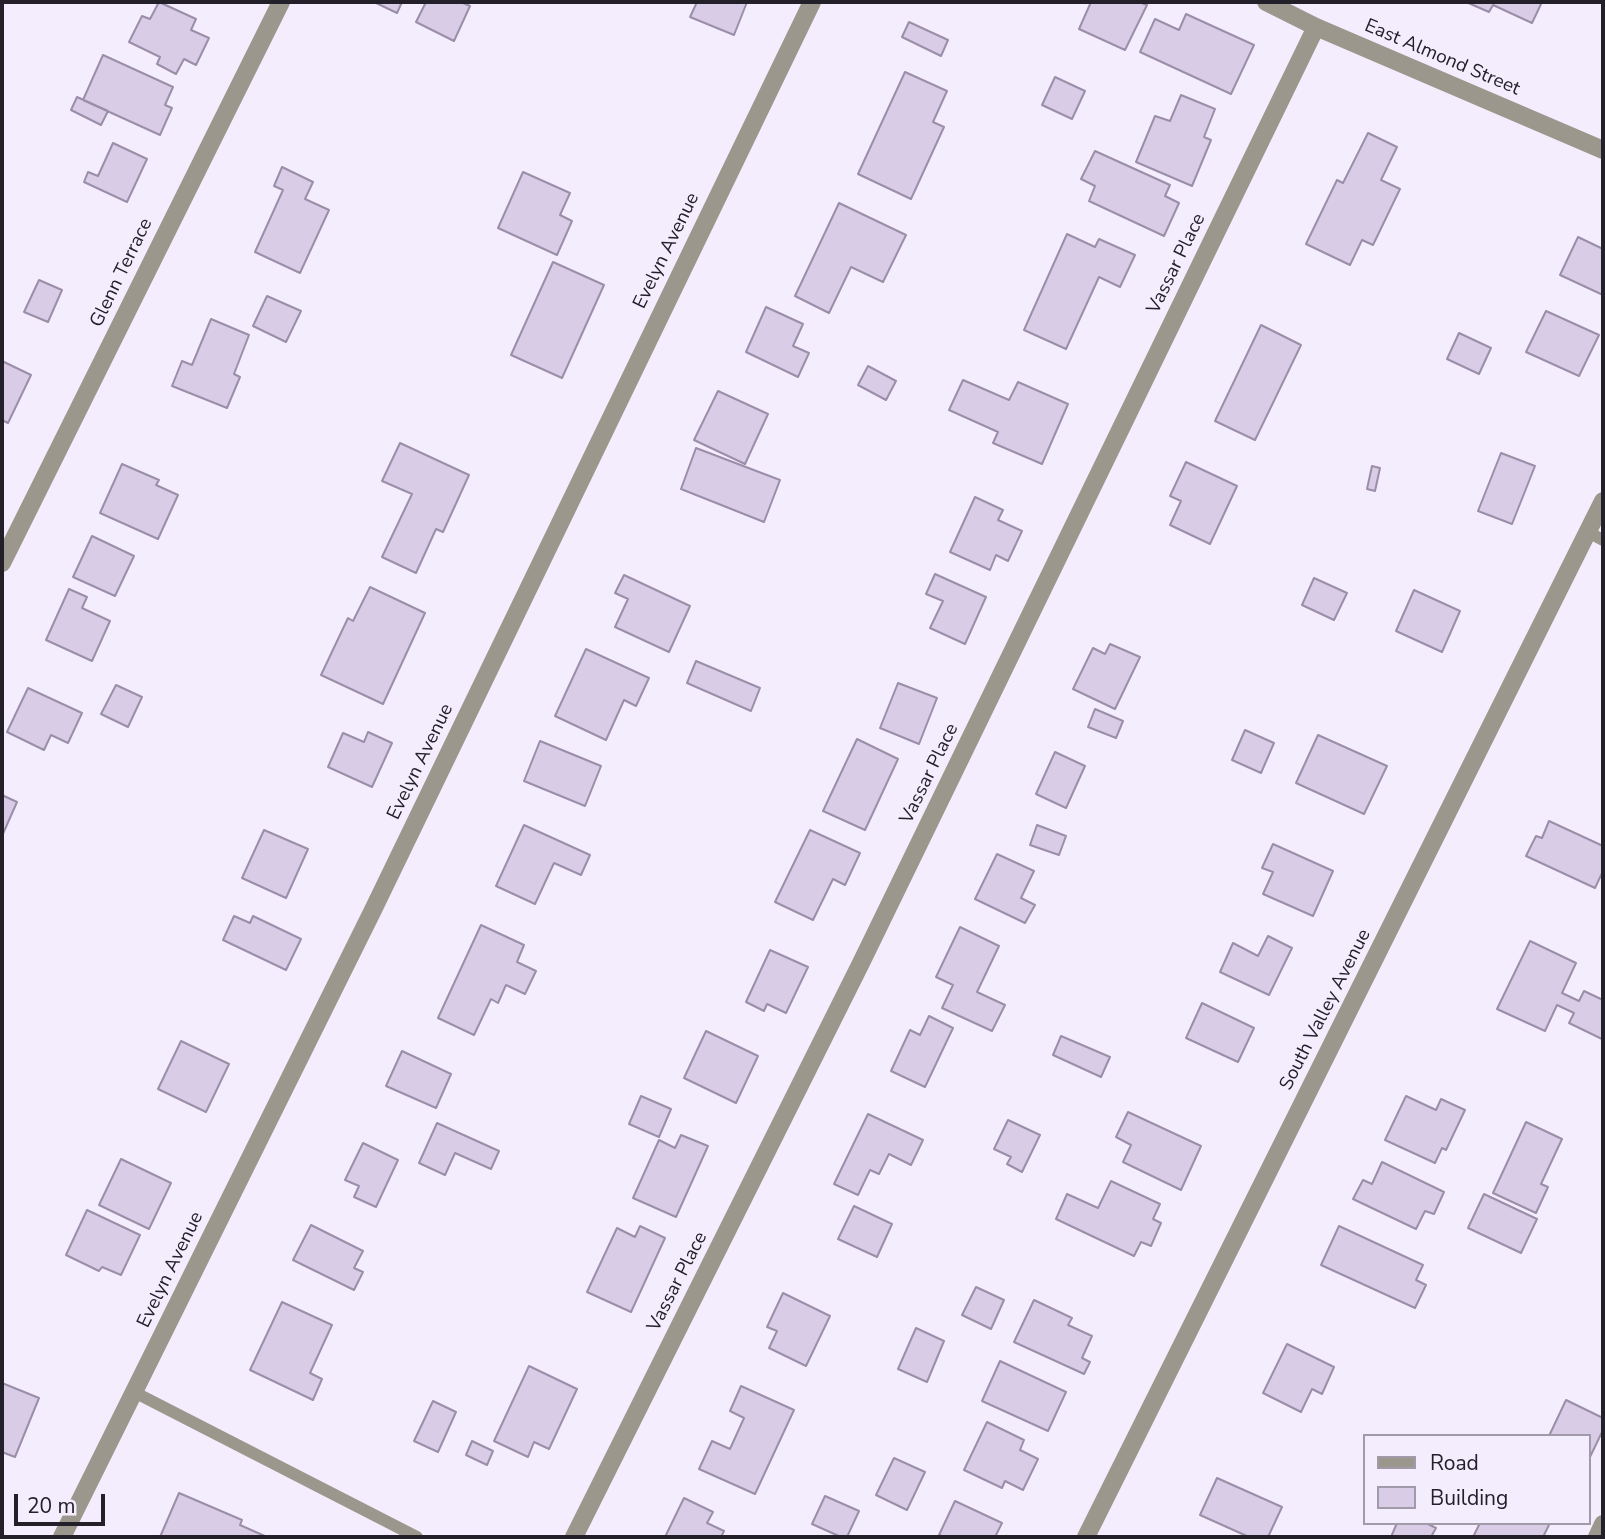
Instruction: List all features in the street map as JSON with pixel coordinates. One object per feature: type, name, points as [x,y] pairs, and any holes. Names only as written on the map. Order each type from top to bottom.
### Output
[{"type":"street","name":"Glenn Terrace","points":[[2,563],[281,2]]},
{"type":"street","name":"Evelyn Avenue","points":[[62,1537],[373,909],[812,2]]},
{"type":"street","name":"East Almond Street","points":[[1266,2],[1316,27],[1603,150]]},
{"type":"street","name":"Vassar Place","points":[[574,1537],[855,975],[1316,27]]},
{"type":"street","name":"South Valley Avenue","points":[[1086,1537],[1595,536],[1603,501]]},
{"type":"street","points":[[1597,1537],[1603,1524]]},
{"type":"lane","points":[[134,1392],[417,1537]]},
{"type":"building","points":[[159,2],[196,19],[191,30],[209,38],[196,65],[184,59],[176,74],[157,64],[160,57],[129,42],[142,16],[150,19]]},
{"type":"building","points":[[374,2],[402,2],[397,13]]},
{"type":"building","points":[[426,2],[461,2],[470,6],[454,41],[416,22]]},
{"type":"building","points":[[697,2],[747,2],[734,35],[690,17]]},
{"type":"building","points":[[1091,2],[1139,2],[1147,5],[1125,50],[1079,29]]},
{"type":"building","points":[[1466,2],[1542,2],[1532,23],[1493,5],[1489,12]]},
{"type":"building","points":[[1186,14],[1254,45],[1231,94],[1140,52],[1155,19],[1179,30]]},
{"type":"building","points":[[909,22],[948,40],[941,56],[902,37]]},
{"type":"building","points":[[103,55],[173,87],[165,105],[172,108],[160,135],[83,100]]},
{"type":"building","points":[[905,72],[947,91],[933,122],[944,127],[911,199],[858,174]]},
{"type":"building","points":[[1055,77],[1085,91],[1072,119],[1042,105]]},
{"type":"building","points":[[1181,95],[1215,109],[1204,137],[1211,140],[1192,186],[1136,162],[1155,116],[1170,121]]},
{"type":"building","points":[[77,97],[108,111],[101,125],[71,110]]},
{"type":"building","points":[[1368,133],[1397,147],[1381,180],[1400,189],[1373,245],[1362,240],[1350,265],[1306,244],[1337,180],[1343,183]]},
{"type":"building","points":[[113,143],[147,159],[127,202],[84,182],[88,172],[98,176]]},
{"type":"building","points":[[1095,151],[1170,185],[1165,196],[1179,203],[1164,236],[1089,201],[1095,186],[1081,179]]},
{"type":"building","points":[[282,167],[313,182],[305,199],[329,210],[300,273],[255,252],[283,190],[274,186]]},
{"type":"building","points":[[523,172],[570,193],[560,215],[572,221],[557,255],[498,228]]},
{"type":"building","points":[[839,203],[906,235],[883,282],[851,267],[829,313],[795,296]]},
{"type":"building","points":[[1067,234],[1095,247],[1099,239],[1135,255],[1120,287],[1099,277],[1066,349],[1024,330]]},
{"type":"building","points":[[1578,237],[1603,249],[1603,295],[1560,275]]},
{"type":"building","points":[[553,262],[604,285],[562,378],[511,355]]},
{"type":"building","points":[[39,280],[62,290],[48,322],[24,312]]},
{"type":"building","points":[[267,296],[301,311],[286,342],[253,326]]},
{"type":"building","points":[[766,307],[803,324],[793,346],[809,353],[798,377],[746,352]]},
{"type":"building","points":[[1546,311],[1599,335],[1579,376],[1526,352]]},
{"type":"building","points":[[211,319],[249,335],[234,374],[240,377],[227,408],[172,386],[182,361],[192,365]]},
{"type":"building","points":[[1261,325],[1301,345],[1255,440],[1215,421]]},
{"type":"building","points":[[1459,333],[1491,348],[1479,374],[1447,359]]},
{"type":"building","points":[[2,361],[31,375],[8,423],[2,420]]},
{"type":"building","points":[[868,366],[896,381],[886,400],[858,385]]},
{"type":"building","points":[[963,380],[1009,400],[1018,382],[1068,404],[1042,464],[993,443],[998,432],[949,410]]},
{"type":"building","points":[[718,391],[768,414],[745,464],[694,440]]},
{"type":"building","points":[[400,443],[469,475],[443,532],[436,529],[416,573],[382,557],[412,494],[382,481]]},
{"type":"building","points":[[696,448],[780,480],[764,522],[681,489]]},
{"type":"building","points":[[1501,453],[1535,466],[1512,524],[1478,511]]},
{"type":"building","points":[[1186,462],[1237,486],[1210,544],[1170,525],[1181,501],[1170,496]]},
{"type":"building","points":[[122,464],[159,480],[156,485],[178,495],[158,539],[100,513]]},
{"type":"building","points":[[1372,466],[1380,468],[1375,491],[1367,489]]},
{"type":"building","points":[[975,497],[1003,510],[998,520],[1022,531],[1008,561],[996,555],[990,570],[950,552]]},
{"type":"building","points":[[92,536],[134,556],[115,596],[73,577]]},
{"type":"building","points":[[935,574],[986,597],[965,644],[930,628],[943,601],[926,594]]},
{"type":"building","points":[[624,575],[690,606],[669,652],[615,627],[628,599],[615,593]]},
{"type":"building","points":[[1314,578],[1347,593],[1334,620],[1302,605]]},
{"type":"building","points":[[370,587],[425,613],[383,704],[321,675],[348,618],[353,621]]},
{"type":"building","points":[[69,589],[87,597],[82,608],[110,621],[92,661],[46,640]]},
{"type":"building","points":[[1414,590],[1460,611],[1442,652],[1396,631]]},
{"type":"building","points":[[1110,644],[1140,657],[1115,709],[1073,689],[1093,648],[1105,654]]},
{"type":"building","points":[[586,649],[649,678],[636,706],[624,700],[606,740],[555,716]]},
{"type":"building","points":[[696,661],[760,688],[751,711],[687,683]]},
{"type":"building","points":[[898,683],[937,698],[919,744],[880,728]]},
{"type":"building","points":[[116,685],[142,697],[128,727],[101,714]]},
{"type":"building","points":[[28,688],[82,713],[68,743],[51,735],[44,750],[7,732]]},
{"type":"building","points":[[1095,709],[1123,721],[1116,738],[1088,727]]},
{"type":"building","points":[[1245,730],[1274,743],[1261,773],[1232,760]]},
{"type":"building","points":[[368,732],[392,743],[372,787],[328,767],[343,733],[364,742]]},
{"type":"building","points":[[1318,735],[1387,766],[1364,814],[1296,783]]},
{"type":"building","points":[[857,739],[898,759],[865,830],[823,811]]},
{"type":"building","points":[[540,741],[601,766],[585,806],[524,781]]},
{"type":"building","points":[[1055,752],[1085,766],[1066,808],[1036,794]]},
{"type":"building","points":[[2,795],[17,802],[2,836]]},
{"type":"building","points":[[1549,821],[1603,846],[1603,871],[1595,888],[1526,856],[1536,836],[1542,838]]},
{"type":"building","points":[[524,825],[590,855],[581,875],[554,863],[535,904],[496,886]]},
{"type":"building","points":[[1037,825],[1066,836],[1059,855],[1030,845]]},
{"type":"building","points":[[264,830],[308,849],[286,898],[242,878]]},
{"type":"building","points":[[810,830],[860,853],[845,885],[833,879],[813,920],[775,902]]},
{"type":"building","points":[[1273,844],[1333,871],[1313,916],[1263,894],[1273,872],[1262,868]]},
{"type":"building","points":[[997,854],[1034,871],[1021,898],[1035,905],[1025,923],[975,899]]},
{"type":"building","points":[[234,916],[250,923],[253,916],[301,939],[286,970],[223,940]]},
{"type":"building","points":[[481,925],[524,945],[517,962],[536,971],[525,994],[506,985],[498,1003],[491,999],[474,1035],[438,1018]]},
{"type":"building","points":[[960,927],[999,946],[977,992],[1005,1005],[992,1031],[942,1008],[953,985],[936,977]]},
{"type":"building","points":[[1268,936],[1292,948],[1269,995],[1220,972],[1233,943],[1258,956]]},
{"type":"building","points":[[1530,941],[1576,963],[1562,993],[1579,1001],[1584,991],[1603,1000],[1602,1039],[1569,1023],[1574,1013],[1557,1005],[1545,1031],[1497,1009]]},
{"type":"building","points":[[770,950],[808,967],[786,1013],[767,1004],[764,1011],[746,1002]]},
{"type":"building","points":[[1202,1003],[1254,1028],[1238,1062],[1186,1038]]},
{"type":"building","points":[[929,1016],[953,1028],[925,1087],[891,1071],[910,1030],[920,1035]]},
{"type":"building","points":[[706,1031],[758,1056],[736,1103],[684,1078]]},
{"type":"building","points":[[1061,1036],[1110,1057],[1101,1077],[1053,1055]]},
{"type":"building","points":[[181,1041],[229,1064],[206,1112],[158,1089]]},
{"type":"building","points":[[402,1051],[451,1074],[436,1108],[386,1086]]},
{"type":"building","points":[[641,1096],[671,1109],[659,1137],[629,1124]]},
{"type":"building","points":[[1406,1096],[1436,1110],[1441,1099],[1465,1110],[1446,1150],[1442,1148],[1435,1163],[1385,1140]]},
{"type":"building","points":[[1128,1112],[1201,1146],[1181,1190],[1123,1162],[1131,1145],[1116,1137]]},
{"type":"building","points":[[868,1114],[923,1140],[911,1165],[889,1154],[879,1174],[870,1170],[858,1195],[834,1184]]},
{"type":"building","points":[[1008,1120],[1040,1135],[1022,1172],[1007,1164],[1011,1157],[994,1149]]},
{"type":"building","points":[[1526,1122],[1562,1139],[1541,1184],[1548,1187],[1536,1213],[1493,1193]]},
{"type":"building","points":[[437,1123],[499,1151],[491,1169],[455,1153],[445,1175],[419,1163]]},
{"type":"building","points":[[681,1135],[708,1146],[676,1217],[633,1198],[659,1140],[675,1148]]},
{"type":"building","points":[[363,1143],[398,1160],[376,1207],[354,1197],[359,1186],[345,1180]]},
{"type":"building","points":[[121,1159],[171,1183],[149,1229],[99,1205]]},
{"type":"building","points":[[1382,1162],[1444,1192],[1434,1214],[1425,1211],[1416,1229],[1353,1199],[1363,1180],[1372,1184]]},
{"type":"building","points":[[1111,1181],[1160,1204],[1153,1219],[1161,1223],[1151,1246],[1141,1242],[1134,1256],[1056,1219],[1067,1194],[1098,1208]]},
{"type":"building","points":[[1484,1194],[1537,1219],[1521,1253],[1468,1228]]},
{"type":"building","points":[[854,1206],[892,1224],[877,1257],[838,1239]]},
{"type":"building","points":[[87,1210],[140,1235],[121,1275],[102,1267],[99,1271],[66,1255]]},
{"type":"building","points":[[311,1225],[363,1251],[354,1268],[363,1272],[354,1290],[293,1260]]},
{"type":"building","points":[[640,1226],[665,1238],[631,1312],[587,1292],[617,1228],[635,1237]]},
{"type":"building","points":[[1339,1226],[1423,1265],[1416,1280],[1426,1285],[1415,1308],[1321,1265]]},
{"type":"building","points":[[976,1287],[1004,1300],[991,1329],[962,1315]]},
{"type":"building","points":[[783,1293],[830,1316],[806,1366],[769,1348],[777,1331],[767,1327]]},
{"type":"building","points":[[1034,1300],[1072,1318],[1068,1325],[1092,1336],[1082,1358],[1090,1362],[1084,1374],[1014,1342]]},
{"type":"building","points":[[282,1302],[332,1325],[310,1373],[322,1379],[313,1400],[250,1370]]},
{"type":"building","points":[[916,1328],[944,1341],[927,1382],[898,1369]]},
{"type":"building","points":[[1287,1344],[1334,1367],[1322,1394],[1312,1389],[1301,1412],[1263,1393]]},
{"type":"building","points":[[1000,1361],[1066,1392],[1048,1431],[982,1401]]},
{"type":"building","points":[[529,1366],[577,1389],[549,1449],[534,1442],[528,1457],[494,1441]]},
{"type":"building","points":[[2,1383],[39,1398],[15,1457],[2,1452]]},
{"type":"building","points":[[741,1386],[794,1410],[755,1494],[699,1469],[712,1441],[730,1449],[744,1418],[730,1411]]},
{"type":"building","points":[[1566,1400],[1603,1418],[1603,1430],[1591,1455],[1591,1434],[1550,1434]]},
{"type":"building","points":[[433,1401],[456,1412],[438,1452],[414,1441]]},
{"type":"building","points":[[987,1422],[1024,1440],[1020,1450],[1038,1459],[1023,1490],[1005,1481],[1002,1488],[964,1470]]},
{"type":"building","points":[[472,1441],[493,1451],[487,1465],[466,1455]]},
{"type":"building","points":[[894,1458],[925,1472],[907,1510],[876,1495]]},
{"type":"building","points":[[1217,1478],[1282,1507],[1268,1537],[1249,1537],[1200,1515]]},
{"type":"building","points":[[179,1493],[242,1520],[240,1525],[267,1537],[160,1537]]},
{"type":"building","points":[[825,1496],[859,1511],[847,1537],[812,1524]]},
{"type":"building","points":[[684,1498],[713,1512],[707,1523],[724,1531],[721,1537],[665,1537]]},
{"type":"building","points":[[955,1501],[1002,1523],[995,1537],[939,1535]]},
{"type":"building","points":[[1396,1525],[1430,1525],[1436,1528],[1431,1537],[1391,1537]]},
{"type":"building","points":[[1479,1525],[1549,1525],[1543,1537],[1473,1537]]}]
